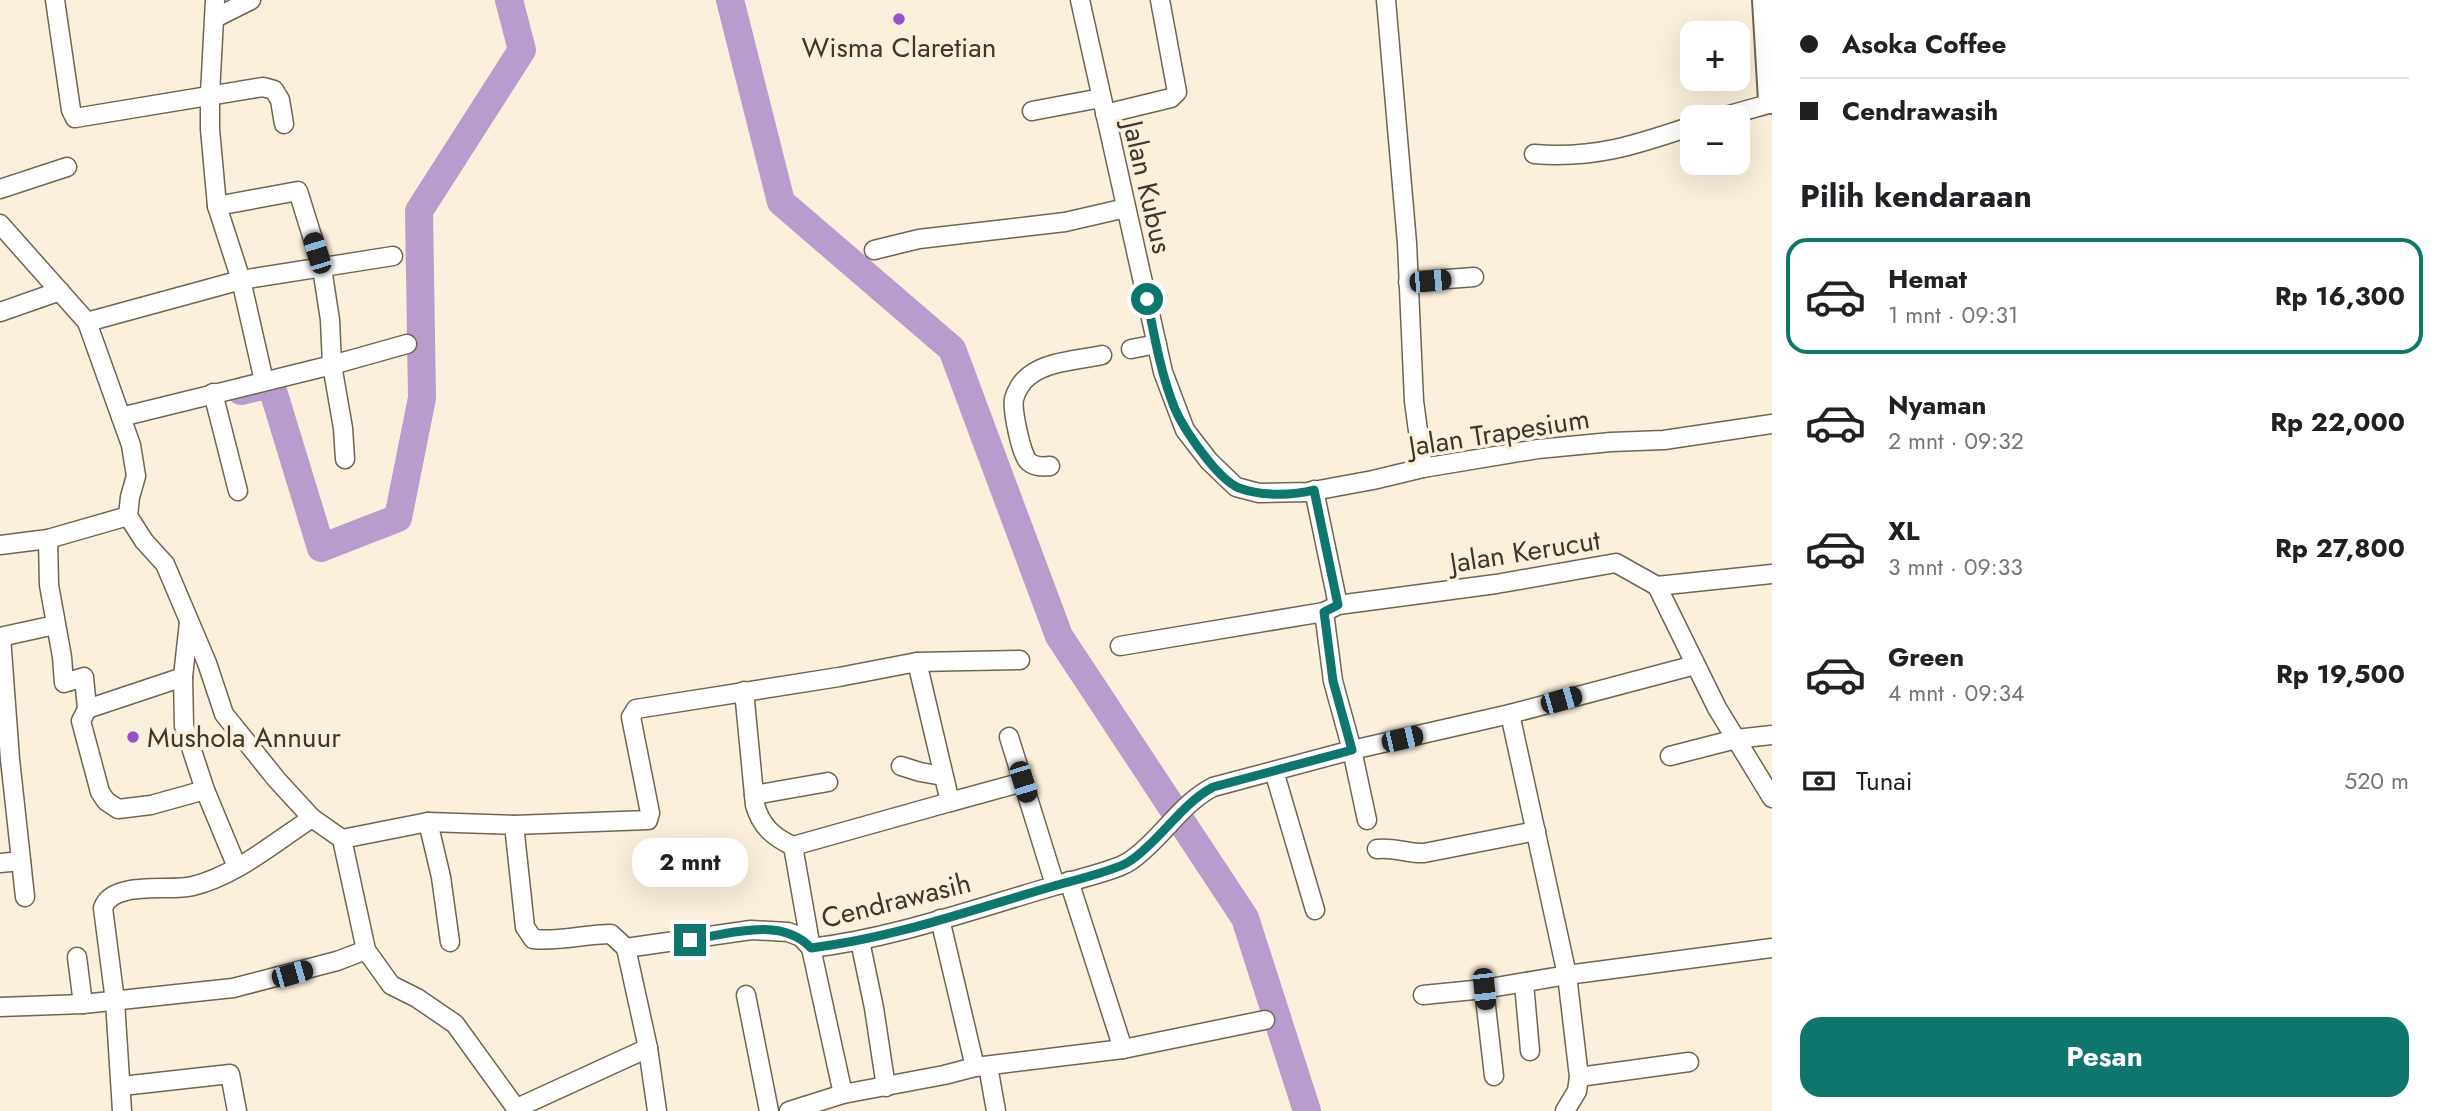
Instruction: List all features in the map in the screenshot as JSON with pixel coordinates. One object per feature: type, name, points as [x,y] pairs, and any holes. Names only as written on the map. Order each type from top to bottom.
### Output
[{"type":"main road","points":[[1766,0],[1772,102]]},
{"type":"street","points":[[55,0],[71,110],[75,118],[262,86],[271,88],[280,100],[284,124]]},
{"type":"street","points":[[251,0],[215,9],[210,129],[217,206],[241,280],[264,381]]},
{"type":"street","name":"Jalan Kubus","points":[[1080,0],[1173,405],[1185,430],[1209,461],[1236,487]]},
{"type":"street","points":[[1032,111],[1171,98],[1177,92],[1160,0]]},
{"type":"street","points":[[1386,0],[1408,282],[1414,401],[1423,468]]},
{"type":"street","points":[[1750,109],[1772,102]]},
{"type":"street","points":[[1534,153],[1561,156],[1626,148],[1680,131]]},
{"type":"street","points":[[0,189],[67,167]]},
{"type":"street","points":[[217,206],[298,191],[322,268],[345,458]]},
{"type":"street","points":[[874,250],[919,239],[1065,222],[1126,208]]},
{"type":"street","points":[[0,224],[87,322],[131,445],[136,476],[128,516],[144,541],[165,564],[224,714],[276,779],[312,818],[342,839],[366,950],[391,985],[417,998],[455,1024],[517,1109],[648,1048]]},
{"type":"street","points":[[87,322],[241,280],[393,256]]},
{"type":"street","points":[[1408,282],[1474,277]]},
{"type":"street","points":[[0,313],[60,291]]},
{"type":"street","points":[[121,417],[407,344]]},
{"type":"street","points":[[1131,349],[1157,344]]},
{"type":"street","points":[[1050,466],[1032,464],[1024,457],[1013,409],[1018,390],[1026,378],[1038,369],[1102,355]]},
{"type":"street","points":[[213,393],[238,491]]},
{"type":"street","name":"Jalan Trapesium","points":[[1236,487],[1270,494],[1314,490],[1538,449],[1664,440],[1772,424]]},
{"type":"street","points":[[1314,490],[1329,559],[1333,681],[1367,820]]},
{"type":"street","points":[[0,545],[48,539],[128,516]]},
{"type":"street","points":[[48,539],[49,585],[64,683],[84,677],[87,709],[80,721],[100,792],[106,801],[118,809],[129,809],[205,790]]},
{"type":"street","name":"Jalan Kerucut","points":[[1120,646],[1616,563],[1657,586]]},
{"type":"street","points":[[1772,574],[1657,586],[1717,708],[1772,798]]},
{"type":"street","points":[[189,622],[183,657],[184,726],[205,790],[237,867]]},
{"type":"street","points":[[25,897],[0,637],[55,625]]},
{"type":"street","points":[[342,839],[428,822],[514,825],[643,822],[648,820],[650,813],[632,711],[917,662],[1020,660]]},
{"type":"street","points":[[917,662],[950,802]]},
{"type":"street","points":[[1315,910],[1274,771],[1352,750],[1510,714],[1695,665]]},
{"type":"street","points":[[87,709],[183,677]]},
{"type":"street","points":[[744,691],[758,815],[773,836],[793,846],[1023,782]]},
{"type":"street","points":[[1510,714],[1567,975],[1578,1077],[1577,1091],[1565,1111]]},
{"type":"street","points":[[1670,756],[1736,739],[1772,735]]},
{"type":"street","points":[[1009,737],[1023,782],[1123,1049]]},
{"type":"street","points":[[901,766],[943,776]]},
{"type":"street","name":"Cendrawasih","points":[[626,948],[751,930],[788,932],[801,937],[811,948],[860,941],[1129,862],[1197,795],[1213,787],[1274,771]]},
{"type":"street","points":[[754,795],[828,782]]},
{"type":"street","points":[[122,1111],[115,1001],[103,908],[108,898],[131,890],[195,886],[237,867],[312,818]]},
{"type":"street","points":[[428,822],[441,877],[450,942]]},
{"type":"street","points":[[514,825],[525,927],[533,939],[611,934],[626,948],[648,1048],[657,1111]]},
{"type":"street","points":[[1377,849],[1392,848],[1411,854],[1424,853],[1535,831]]},
{"type":"street","points":[[793,846],[811,948],[843,1094]]},
{"type":"street","points":[[0,863],[21,861]]},
{"type":"street","points":[[940,919],[996,1111]]},
{"type":"street","points":[[860,941],[886,1087]]},
{"type":"street","points":[[1423,995],[1484,989],[1567,975],[1772,948]]},
{"type":"street","points":[[0,1007],[83,1004],[233,988],[292,974],[366,950]]},
{"type":"street","points":[[78,957],[83,1004]]},
{"type":"street","points":[[1524,983],[1530,1051]]},
{"type":"street","points":[[1484,989],[1494,1076]]},
{"type":"street","points":[[746,995],[769,1111]]},
{"type":"street","points":[[789,1111],[843,1094],[981,1066],[1123,1049],[1265,1020]]},
{"type":"street","points":[[1578,1077],[1689,1062]]},
{"type":"street","points":[[122,1086],[230,1074],[237,1111]]},
{"type":"waterway","points":[[241,391],[271,384],[321,548],[398,518],[422,398],[419,211],[522,50],[509,0]]},
{"type":"waterway","points":[[730,0],[781,202],[952,349],[1059,636],[1245,918],[1307,1111]]},
{"type":"place","name":"Wisma Claretian","points":[[899,19]]},
{"type":"place","name":"Mushola Annuur","points":[[133,737]]},
{"type":"route","points":[[690,940],[751,930],[788,932],[801,937],[811,948],[860,941],[940,919],[1129,862],[1197,795],[1213,787],[1352,750],[1333,681],[1324,612],[1338,605],[1314,490],[1280,494],[1259,493],[1236,487],[1209,461],[1185,430],[1173,405],[1147,299]]}]
